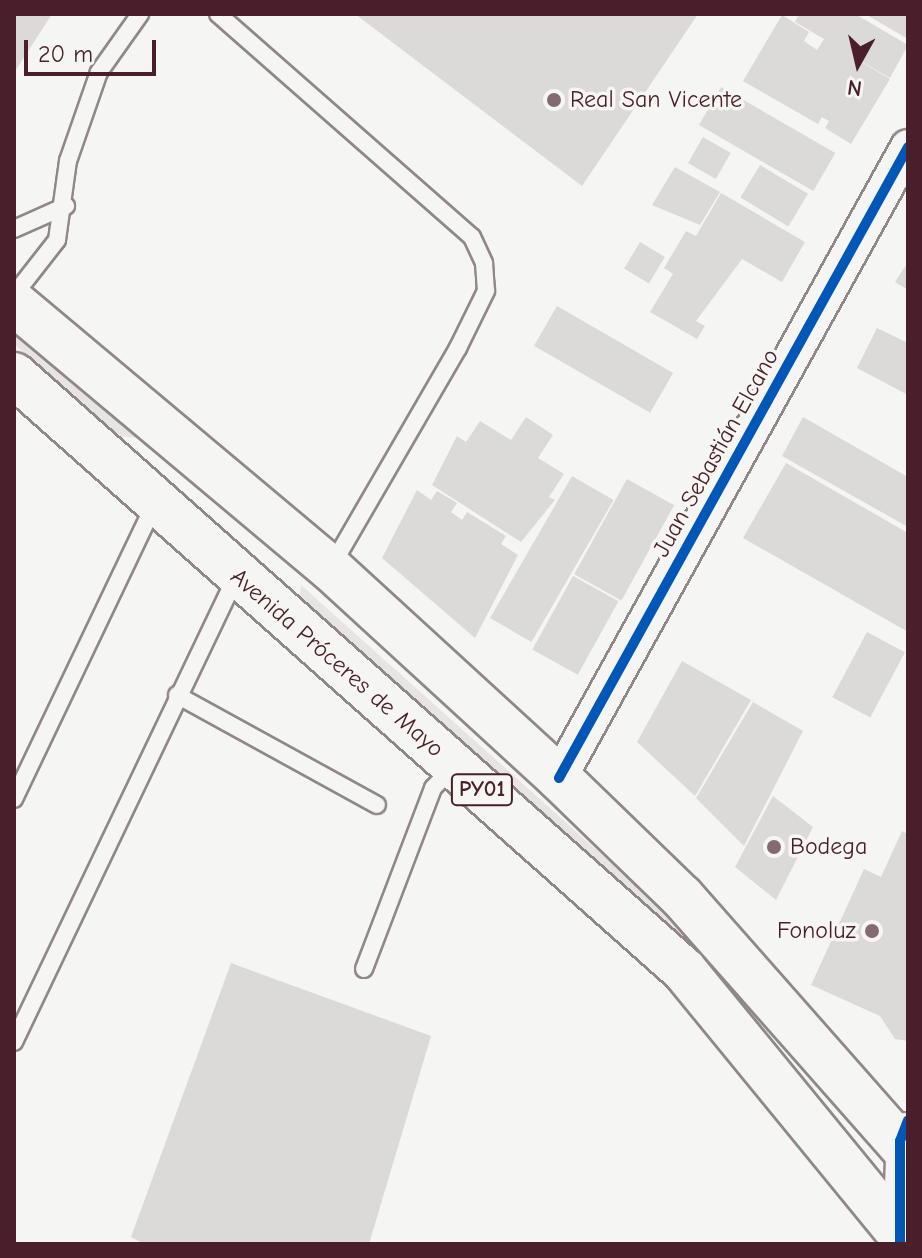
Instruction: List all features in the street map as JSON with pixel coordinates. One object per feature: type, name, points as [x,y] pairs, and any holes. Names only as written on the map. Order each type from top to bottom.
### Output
[{"type":"highway","name":"PY01","points":[[14,303],[330,568],[559,778],[682,897],[905,1138]]},
{"type":"highway","name":"Avenida Próceres de Mayo","points":[[14,375],[684,970],[904,1234]]},
{"type":"street","name":"Juan Sebastián Elcano","points":[[559,778],[908,147]]},
{"type":"street","points":[[904,1234],[905,1138]]},
{"type":"lane","points":[[14,295],[57,240],[66,206],[68,161],[99,72],[140,14]]},
{"type":"lane","points":[[218,14],[472,237],[484,263],[486,291],[330,568]]},
{"type":"lane","points":[[14,229],[66,206]]},
{"type":"lane","points":[[14,799],[157,500]]},
{"type":"lane","points":[[14,1042],[177,695],[237,576]]},
{"type":"lane","points":[[177,695],[377,805]]},
{"type":"lane","points":[[364,969],[433,788],[454,766]]},
{"type":"shaded area","points":[[14,328],[137,438],[117,436],[14,344]]},
{"type":"shaded area","points":[[301,585],[677,922],[890,1194],[670,929],[300,596]]},
{"type":"building","points":[[14,14],[52,14],[14,73]]},
{"type":"building","name":"Real San Vicente","points":[[355,14],[698,14],[582,186]]},
{"type":"building","points":[[799,14],[855,14],[908,45],[890,78],[841,50],[890,79],[851,144],[825,128],[829,121],[822,117],[818,124],[743,81],[782,15],[809,32],[804,41],[817,50],[824,39],[795,22]]},
{"type":"building","points":[[865,14],[908,14],[908,39]]},
{"type":"building","points":[[721,87],[835,153],[813,191],[699,125]]},
{"type":"building","points":[[703,137],[731,153],[716,179],[688,163]]},
{"type":"building","points":[[760,165],[808,194],[788,226],[740,198]]},
{"type":"building","points":[[675,167],[720,192],[700,225],[652,205]]},
{"type":"building","points":[[721,193],[805,242],[782,282],[742,259],[696,321],[705,326],[697,339],[650,312],[673,274],[664,268],[686,231],[696,236]]},
{"type":"building","points":[[640,242],[665,257],[649,284],[624,269]]},
{"type":"building","points":[[908,262],[908,290],[895,282]]},
{"type":"building","points":[[557,306],[673,373],[650,413],[534,346]]},
{"type":"building","points":[[877,328],[908,343],[908,395],[857,368]]},
{"type":"building","points":[[526,417],[553,435],[538,458],[564,474],[549,497],[555,500],[521,542],[432,485],[457,436],[466,442],[480,421],[511,440]]},
{"type":"building","points":[[803,417],[908,477],[908,527],[782,456]]},
{"type":"building","points":[[786,463],[908,533],[908,632],[743,538]]},
{"type":"building","points":[[572,476],[614,500],[532,642],[490,618]]},
{"type":"building","points":[[627,479],[674,505],[621,601],[574,574]]},
{"type":"building","points":[[417,490],[431,500],[437,491],[457,503],[451,512],[462,520],[467,512],[506,536],[501,544],[518,555],[475,638],[382,558]]},
{"type":"building","points":[[573,576],[618,601],[578,675],[532,649]]},
{"type":"building","points":[[867,632],[905,652],[870,718],[832,697]]},
{"type":"building","points":[[682,661],[751,700],[695,796],[637,742]]},
{"type":"building","points":[[753,702],[803,731],[744,846],[696,798]]},
{"type":"building","name":"Bodega","points":[[773,796],[813,827],[776,900],[735,867]]},
{"type":"building","name":"Fonoluz","points":[[902,831],[908,834],[908,1041],[895,1039],[880,1016],[811,985],[864,869],[881,877]]},
{"type":"building","points":[[231,963],[431,1036],[369,1244],[144,1244],[131,1237]]},
{"type":"cycle path","points":[[559,778],[908,147]]},
{"type":"cycle path","points":[[900,1244],[900,1141],[908,1120]]},
{"type":"place","name":"Real San Vicente","points":[[554,100]]},
{"type":"place","name":"Bodega","points":[[774,847]]},
{"type":"place","name":"Fonoluz","points":[[872,931]]}]
